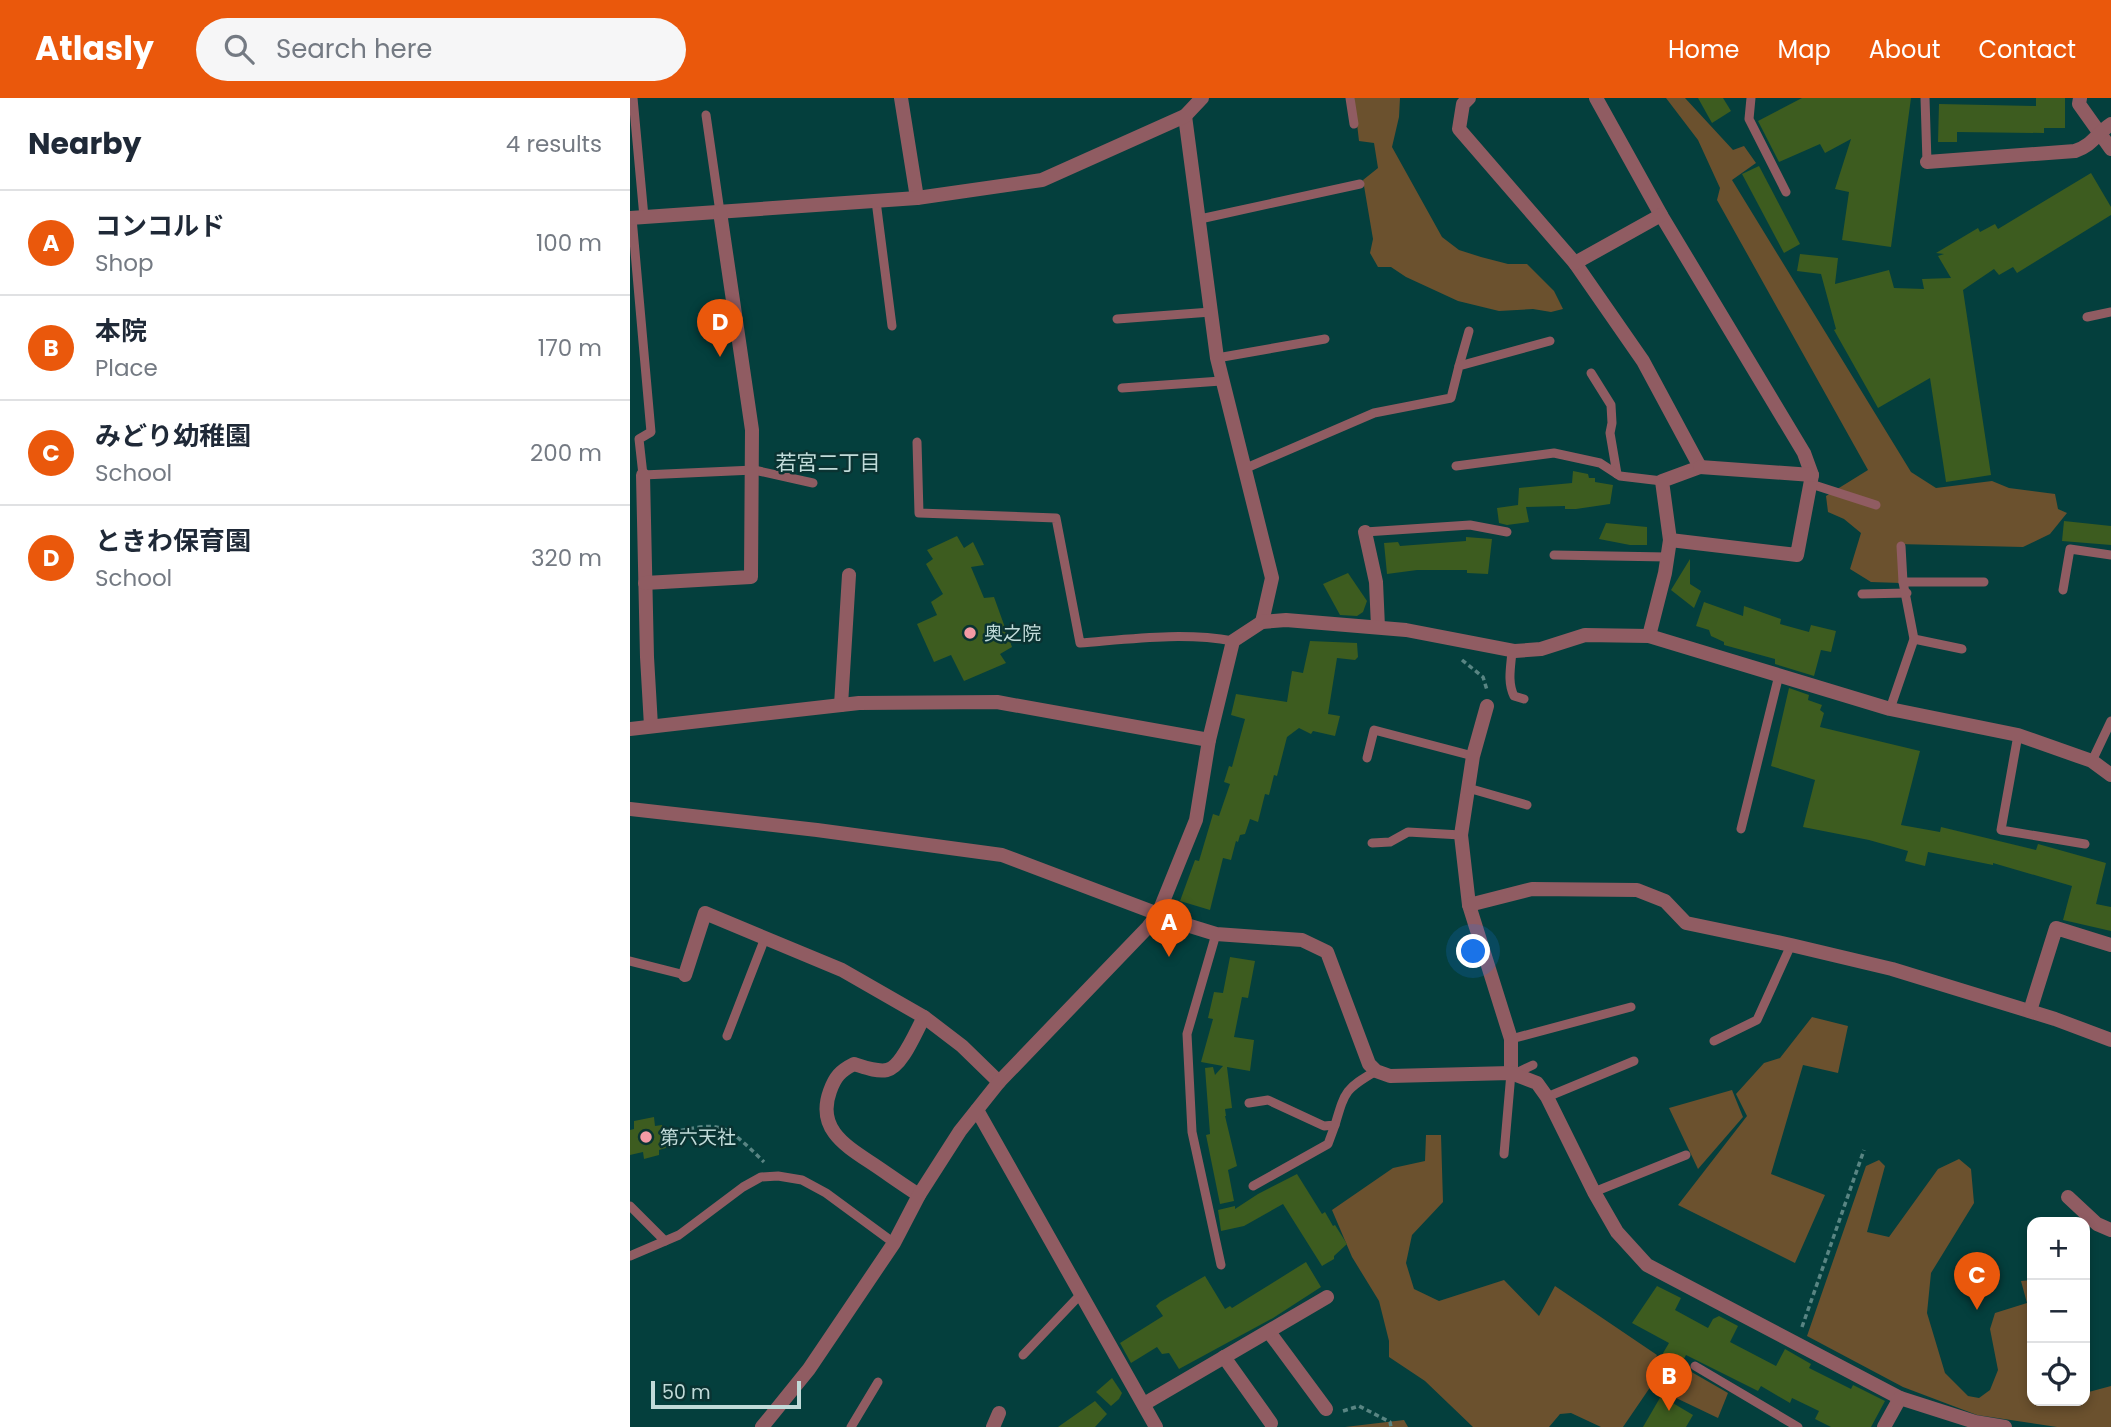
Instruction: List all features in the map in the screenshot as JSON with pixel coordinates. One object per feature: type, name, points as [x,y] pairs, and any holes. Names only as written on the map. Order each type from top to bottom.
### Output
[{"type":"street","points":[[901,98],[917,198]]},
{"type":"street","points":[[635,218],[917,198],[1042,180],[1185,116],[1202,98]]},
{"type":"street","points":[[1469,98],[1463,104],[1459,129],[1575,263],[1643,360],[1700,467]]},
{"type":"street","points":[[1596,98],[1661,215],[1804,453],[1811,479],[1797,555],[1670,540]]},
{"type":"street","points":[[2080,98],[2079,104],[2105,128],[2111,149]]},
{"type":"street","points":[[1185,116],[1217,358],[1272,578],[1262,622]]},
{"type":"street","points":[[1927,162],[2076,151],[2088,147],[2105,128]]},
{"type":"street","points":[[645,583],[751,577],[754,470],[752,430],[720,212]]},
{"type":"street","points":[[1575,263],[1661,215]]},
{"type":"street","points":[[1649,636],[1670,540],[1662,481],[1700,467],[1811,479]]},
{"type":"street","points":[[642,475],[651,726]]},
{"type":"street","points":[[1365,532],[1376,582],[1378,627]]},
{"type":"street","points":[[841,705],[849,575]]},
{"type":"street","points":[[762,1427],[809,1369],[894,1243],[919,1195],[960,1131],[999,1082],[1158,914],[1196,820],[1209,740],[1233,641],[1262,622],[1286,620],[1406,630],[1512,651],[1541,649],[1585,635],[1649,636],[1890,709],[2018,735],[2092,761],[2111,775]]},
{"type":"street","points":[[630,729],[859,703],[997,702],[1209,740]]},
{"type":"street","points":[[1487,706],[1473,756],[1461,835],[1469,905],[1511,1039],[1512,1074]]},
{"type":"street","points":[[630,809],[817,830],[1002,855],[1216,934],[1302,940],[1327,952],[1369,1064],[1376,1071],[1390,1076],[1512,1074],[1537,1083],[1547,1097],[1617,1232],[1647,1265],[1900,1398],[1975,1422],[2005,1427]]},
{"type":"street","points":[[1469,905],[1532,889],[1637,890],[1665,901],[1686,923],[1791,944],[1892,969],[2030,1011],[2111,1040]]},
{"type":"street","points":[[685,975],[705,913],[842,970],[924,1017],[962,1046],[999,1082]]},
{"type":"street","points":[[2030,1011],[2056,928],[2111,945]]},
{"type":"street","points":[[919,1195],[844,1144],[832,1131],[825,1103],[836,1075],[845,1068],[854,1064],[878,1071],[889,1070],[898,1064],[924,1017]]},
{"type":"street","points":[[977,1110],[1156,1427]]},
{"type":"street","points":[[2068,1197],[2097,1224],[2111,1230]]},
{"type":"street","points":[[1144,1405],[1327,1297]]},
{"type":"street","points":[[1269,1332],[1326,1409]]},
{"type":"street","points":[[1224,1357],[1271,1423]]},
{"type":"street","points":[[1884,1427],[1900,1398]]},
{"type":"street","points":[[993,1427],[999,1413]]},
{"type":"lane","points":[[634,98],[635,218],[651,432],[639,439],[642,475],[754,470],[813,483]]},
{"type":"lane","points":[[1350,98],[1354,124]]},
{"type":"lane","points":[[1751,98],[1749,119],[1786,192]]},
{"type":"lane","points":[[1925,98],[1927,162]]},
{"type":"lane","points":[[706,115],[720,212]]},
{"type":"lane","points":[[1200,219],[1360,184]]},
{"type":"lane","points":[[876,201],[892,326]]},
{"type":"lane","points":[[1117,319],[1211,312]]},
{"type":"lane","points":[[2087,317],[2111,313]]},
{"type":"lane","points":[[1244,469],[1374,413],[1451,398],[1469,331]]},
{"type":"lane","points":[[1217,358],[1325,339]]},
{"type":"lane","points":[[1458,366],[1550,341]]},
{"type":"lane","points":[[1591,373],[1611,405],[1610,433],[1617,474]]},
{"type":"lane","points":[[1122,388],[1222,381]]},
{"type":"lane","points":[[917,442],[919,513],[1056,518],[1080,643],[1165,637],[1215,637],[1233,641]]},
{"type":"lane","points":[[1456,466],[1554,453],[1600,463],[1617,474],[1662,481]]},
{"type":"lane","points":[[1811,479],[1876,505]]},
{"type":"lane","points":[[1365,532],[1469,525],[1507,532]]},
{"type":"lane","points":[[1890,709],[1913,639],[1903,582],[1901,546]]},
{"type":"lane","points":[[2063,590],[2070,549],[2111,555]]},
{"type":"lane","points":[[1553,555],[1667,558]]},
{"type":"lane","points":[[1903,582],[1984,582]]},
{"type":"lane","points":[[1862,594],[1906,593]]},
{"type":"lane","points":[[1913,639],[1962,649]]},
{"type":"lane","points":[[1512,651],[1509,682],[1511,693],[1524,699]]},
{"type":"lane","points":[[1741,829],[1779,675]]},
{"type":"lane","points":[[2092,761],[2111,721]]},
{"type":"lane","points":[[1367,758],[1374,730],[1473,756]]},
{"type":"lane","points":[[2018,735],[2001,830],[2085,844]]},
{"type":"lane","points":[[1468,788],[1527,805]]},
{"type":"lane","points":[[1372,843],[1390,842],[1408,832],[1461,835]]},
{"type":"lane","points":[[1216,934],[1187,1034],[1192,1132],[1221,1265]]},
{"type":"lane","points":[[727,1035],[765,938]]},
{"type":"lane","points":[[1714,1041],[1757,1020],[1791,944]]},
{"type":"lane","points":[[630,961],[685,975]]},
{"type":"lane","points":[[1511,1039],[1631,1007]]},
{"type":"lane","points":[[1547,1097],[1634,1061]]},
{"type":"lane","points":[[1504,1154],[1512,1074],[1533,1065]]},
{"type":"lane","points":[[1253,1186],[1328,1144],[1344,1094],[1354,1084],[1376,1071]]},
{"type":"lane","points":[[1249,1103],[1268,1100],[1324,1126],[1335,1125]]},
{"type":"lane","points":[[1594,1192],[1686,1155]]},
{"type":"lane","points":[[630,1256],[678,1235],[761,1177],[778,1175],[802,1180],[826,1193],[894,1243]]},
{"type":"lane","points":[[630,1206],[665,1241]]},
{"type":"lane","points":[[1023,1355],[1080,1295]]},
{"type":"lane","points":[[1695,1366],[1798,1427]]},
{"type":"lane","points":[[851,1427],[878,1382]]},
{"type":"lane","points":[[1773,1427],[1779,1416]]},
{"type":"path","points":[[664,1135],[703,1126],[719,1126],[730,1130],[778,1175]]},
{"type":"path","points":[[1797,1342],[1864,1150]]},
{"type":"path","points":[[1343,1412],[1359,1406],[1390,1422],[1391,1427]]},
{"type":"shaded area","points":[[1354,98],[1400,98],[1392,147],[1442,237],[1459,250],[1481,257],[1508,264],[1527,264],[1554,291],[1563,309],[1551,312],[1533,309],[1499,311],[1458,301],[1406,277],[1391,267],[1378,267],[1370,253],[1373,239],[1363,180],[1378,168],[1374,143],[1359,141]]},
{"type":"shaded area","points":[[1666,98],[1685,98],[1733,150],[1744,146],[1756,163],[1732,180],[1911,472],[1936,488],[1992,481],[2009,488],[2055,494],[2058,509],[2067,513],[2050,534],[2023,547],[1897,544],[1901,583],[1871,582],[1850,569],[1861,533],[1844,519],[1828,512],[1826,496],[1868,470],[1717,200],[1720,188],[1698,140]]},
{"type":"shaded area","points":[[1812,1017],[1848,1026],[1838,1073],[1803,1065],[1771,1174],[1825,1195],[1795,1263],[1678,1205],[1747,1116],[1736,1094],[1764,1063],[1780,1058]]},
{"type":"shaded area","points":[[1732,1090],[1743,1117],[1698,1169],[1669,1108]]},
{"type":"shaded area","points":[[1426,1135],[1441,1135],[1443,1202],[1412,1235],[1406,1263],[1414,1289],[1439,1301],[1504,1280],[1539,1316],[1555,1286],[1657,1355],[1650,1367],[1680,1381],[1688,1370],[1728,1393],[1718,1418],[1651,1386],[1623,1427],[1601,1427],[1571,1413],[1560,1414],[1549,1427],[1473,1427],[1425,1381],[1389,1357],[1389,1341],[1379,1301],[1352,1257],[1332,1210],[1393,1168],[1425,1161]]},
{"type":"shaded area","points":[[1959,1159],[1971,1169],[1974,1203],[1931,1273],[1927,1313],[1945,1373],[1968,1396],[1979,1398],[1990,1390],[1998,1370],[1990,1329],[1995,1313],[2027,1303],[2027,1406],[2090,1406],[2090,1392],[2111,1386],[2111,1427],[2057,1427],[1977,1415],[1903,1387],[1807,1336],[1866,1166],[1879,1160],[1885,1166],[1867,1232],[1889,1237],[1938,1169]]},
{"type":"shaded area","points":[[2027,1280],[2027,1303],[2021,1281]]},
{"type":"shaded area","points":[[1404,1420],[1408,1427],[1345,1427]]},
{"type":"building","points":[[1698,98],[1723,98],[1731,111],[1712,123]]},
{"type":"building","points":[[1802,98],[1911,98],[1891,247],[1842,240],[1849,192],[1835,189],[1851,139],[1825,153],[1820,144],[1779,162],[1758,121]]},
{"type":"building","points":[[2036,98],[2065,98],[2065,128],[2044,128],[2044,133],[1957,132],[1957,142],[1938,142],[1939,104],[2036,106]]},
{"type":"building","points":[[1759,166],[1800,244],[1784,253],[1742,174]]},
{"type":"building","points":[[2091,173],[2111,207],[2111,215],[2017,273],[2013,267],[1999,275],[1994,269],[1963,290],[1991,475],[1946,482],[1930,378],[1878,408],[1834,330],[1836,329],[1821,274],[1797,271],[1800,254],[1838,258],[1835,284],[1889,270],[1894,288],[1924,289],[1922,279],[1951,278],[1938,256],[1944,254],[1936,253],[1978,228],[1980,232],[1995,224],[1998,229]]},
{"type":"building","points":[[1573,471],[1588,474],[1589,478],[1595,478],[1595,482],[1613,485],[1610,504],[1576,509],[1565,509],[1565,506],[1526,507],[1529,522],[1507,525],[1499,523],[1497,508],[1518,505],[1519,488],[1572,483]]},
{"type":"building","points":[[2064,521],[2111,526],[2111,545],[2062,541]]},
{"type":"building","points":[[1606,523],[1647,527],[1647,545],[1630,545],[1599,539]]},
{"type":"building","points":[[957,536],[964,548],[973,542],[984,565],[971,567],[984,598],[994,597],[1012,647],[1000,654],[1006,663],[964,681],[951,655],[934,662],[917,624],[937,615],[931,602],[943,594],[926,564],[933,559],[927,550]]},
{"type":"building","points":[[1466,537],[1492,539],[1488,574],[1467,573],[1467,570],[1417,570],[1387,574],[1384,543],[1398,542],[1400,546],[1466,541]]},
{"type":"building","points":[[1690,559],[1690,584],[1701,591],[1694,608],[1671,590]]},
{"type":"building","points":[[1348,573],[1367,601],[1363,612],[1357,616],[1340,615],[1323,584]]},
{"type":"building","points":[[1704,602],[1743,616],[1744,606],[1781,619],[1780,624],[1809,632],[1811,625],[1836,631],[1831,652],[1821,650],[1814,676],[1775,664],[1775,659],[1724,645],[1724,642],[1711,636],[1709,630],[1696,626]]},
{"type":"building","points":[[1310,641],[1357,643],[1358,657],[1355,660],[1337,658],[1328,714],[1340,716],[1335,736],[1313,731],[1311,734],[1299,728],[1287,737],[1277,776],[1274,775],[1269,795],[1265,794],[1258,822],[1250,819],[1245,834],[1240,835],[1238,842],[1236,841],[1231,860],[1223,858],[1210,910],[1180,901],[1195,860],[1199,861],[1213,814],[1219,816],[1230,784],[1224,782],[1229,766],[1232,767],[1245,719],[1231,715],[1236,694],[1287,702],[1292,671],[1303,673]]},
{"type":"building","points":[[1789,688],[1809,695],[1808,700],[1822,705],[1820,710],[1824,713],[1820,727],[1920,751],[1901,825],[1940,832],[1941,827],[2036,850],[2038,844],[2106,863],[2096,904],[2111,907],[2111,931],[2063,920],[2072,886],[1993,863],[1928,852],[1925,866],[1905,861],[1908,851],[1803,827],[1815,780],[1771,766]]},
{"type":"building","points":[[1230,957],[1255,961],[1248,998],[1242,997],[1234,1037],[1254,1040],[1250,1071],[1227,1067],[1232,1108],[1225,1109],[1225,1116],[1237,1166],[1228,1170],[1234,1201],[1220,1204],[1206,1135],[1210,1134],[1205,1068],[1213,1067],[1215,1075],[1223,1066],[1201,1062],[1213,1019],[1208,1018],[1214,992],[1223,993]]},
{"type":"building","points":[[654,1117],[655,1126],[662,1125],[666,1148],[659,1150],[659,1155],[644,1159],[643,1152],[630,1155],[630,1130],[634,1129],[634,1121]]},
{"type":"building","points":[[1297,1174],[1322,1214],[1325,1212],[1347,1244],[1334,1259],[1322,1266],[1283,1204],[1244,1226],[1221,1231],[1218,1210],[1235,1206],[1235,1209]]},
{"type":"building","points":[[1306,1262],[1321,1287],[1273,1318],[1179,1369],[1169,1353],[1162,1354],[1157,1347],[1131,1363],[1120,1343],[1163,1316],[1156,1306],[1160,1302],[1205,1276],[1225,1309],[1230,1306],[1232,1308]]},
{"type":"building","points":[[1657,1286],[1681,1298],[1675,1310],[1708,1328],[1713,1319],[1719,1316],[1738,1326],[1730,1342],[1776,1366],[1785,1349],[1811,1364],[1809,1368],[1851,1389],[1853,1385],[1885,1401],[1871,1427],[1831,1427],[1815,1419],[1819,1411],[1792,1398],[1790,1403],[1761,1386],[1758,1391],[1686,1355],[1675,1376],[1656,1365],[1669,1343],[1632,1323]]},
{"type":"building","points":[[1112,1378],[1122,1393],[1111,1406],[1096,1392]]},
{"type":"building","points":[[1661,1396],[1693,1415],[1686,1427],[1643,1427]]},
{"type":"building","points":[[1095,1401],[1107,1414],[1095,1427],[1058,1427]]},
{"type":"place","name":"ときわ保育園","points":[[720,357]]},
{"type":"place","name":"奥之院","points":[[970,633]]},
{"type":"place","name":"コンコルド","points":[[1169,957]]},
{"type":"place","name":"第六天社","points":[[646,1137]]},
{"type":"place","name":"みどり幼稚園","points":[[1977,1310]]},
{"type":"place","name":"本院","points":[[1669,1411]]},
{"type":"district","name":"若宮二丁目","points":[[828,463]]}]
